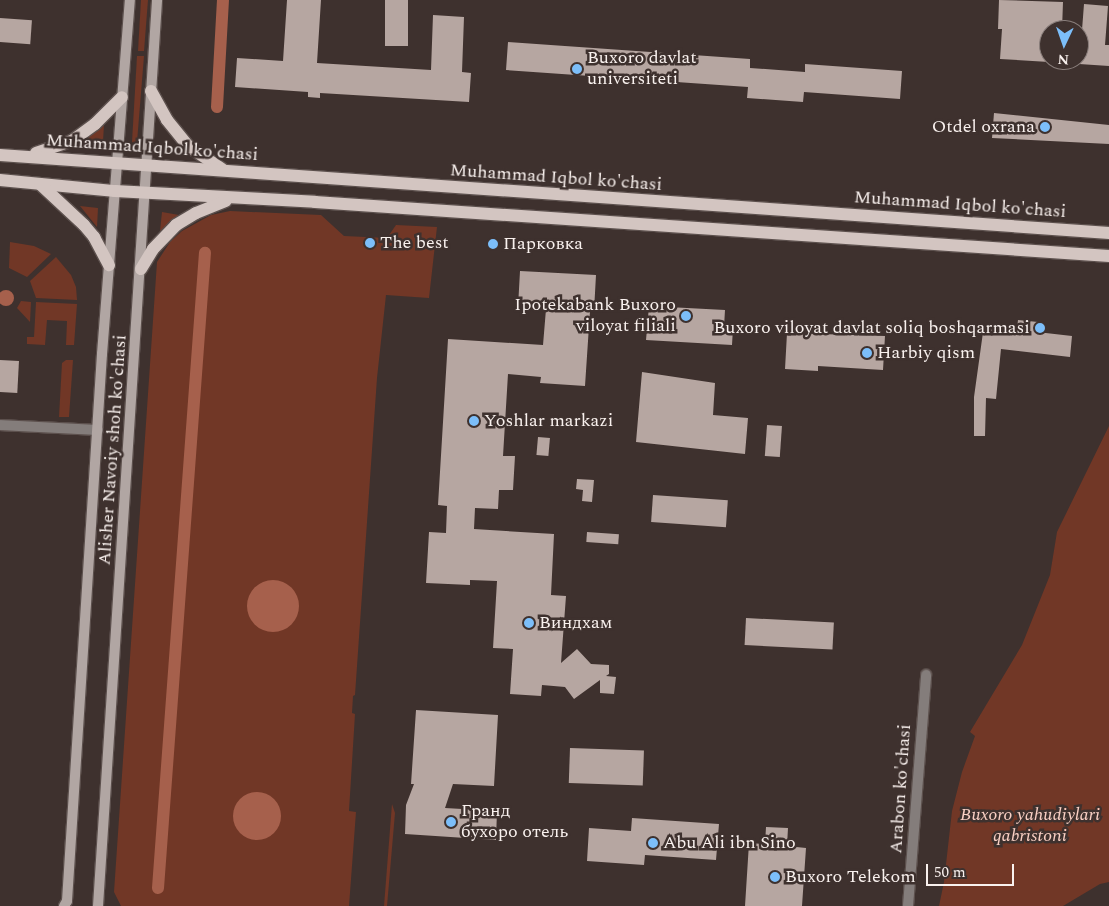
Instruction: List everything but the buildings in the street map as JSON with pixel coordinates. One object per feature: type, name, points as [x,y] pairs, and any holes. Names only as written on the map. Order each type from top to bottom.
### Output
[{"type":"main road","name":"Alisher Navoiy shoh ko'chasi","points":[[67,904],[109,265],[130,0]]},
{"type":"main road","name":"Alisher Navoiy shoh ko'chasi","points":[[98,905],[141,269],[157,0]]},
{"type":"main road","points":[[151,91],[166,120],[188,146],[227,172]]},
{"type":"main road","points":[[26,156],[50,150],[73,140],[95,124],[122,97]]},
{"type":"main road","name":"Muhammad Iqbol ko'chasi","points":[[0,154],[227,172],[1109,233]]},
{"type":"main road","points":[[0,180],[115,191],[315,202],[1109,256]]},
{"type":"main road","points":[[40,184],[84,225],[94,237],[109,265]]},
{"type":"main road","points":[[141,269],[154,249],[176,225],[196,213],[234,199]]},
{"type":"street","points":[[0,425],[98,430]]},
{"type":"street","name":"Arabon ko'chasi","points":[[908,906],[926,675]]},
{"type":"green space","points":[[141,0],[148,0],[144,51],[138,51]]},
{"type":"green space","points":[[137,56],[144,56],[137,142],[135,144],[132,142]]},
{"type":"green space","points":[[104,124],[103,142],[84,141]]},
{"type":"green space","points":[[80,206],[98,208],[97,227]]},
{"type":"green space","points":[[230,211],[321,215],[344,236],[387,238],[396,225],[437,227],[429,298],[386,295],[377,378],[355,695],[353,696],[352,713],[355,714],[349,811],[356,812],[349,906],[121,906],[114,892],[157,262],[170,242],[182,231],[211,215]]},
{"type":"green space","points":[[162,212],[179,215],[160,231]]},
{"type":"green space","points":[[10,242],[34,246],[51,254],[27,277],[9,268]]},
{"type":"green space","points":[[56,257],[71,275],[76,287],[77,300],[36,298],[30,281]]},
{"type":"green space","points":[[21,301],[31,302],[30,322],[17,308]]},
{"type":"green space","points":[[36,302],[77,304],[74,345],[66,345],[67,321],[47,320],[45,345],[27,344],[27,337],[34,337]]},
{"type":"green space","points":[[66,360],[73,360],[69,417],[59,417],[62,363]]},
{"type":"green space","name":"Buxoro yahudiylari qabristoni","points":[[1109,426],[1109,882],[1100,884],[1063,906],[939,906],[944,882],[952,811],[962,772],[975,736],[970,732],[1022,645],[1050,575],[1057,532]]},
{"type":"green space","points":[[392,804],[395,813],[387,906],[384,906]]},
{"type":"shaded area","points":[[6,290],[14,298],[6,306],[-2,298]]},
{"type":"shaded area","points":[[268,580],[278,580],[292,587],[299,601],[299,611],[292,625],[278,632],[268,632],[258,628],[251,621],[247,611],[247,601],[251,591],[258,584]]},
{"type":"shaded area","points":[[257,792],[266,794],[274,799],[279,807],[281,816],[279,825],[274,833],[266,838],[257,840],[248,838],[240,833],[235,825],[233,816],[235,807],[240,799],[248,794]]},
{"type":"waterway","points":[[217,107],[223,0]]},
{"type":"waterway","points":[[158,888],[205,253]]},
{"type":"place","name":"Buxoro davlat universiteti","points":[[577,69]]},
{"type":"place","name":"Otdel oxrana","points":[[1045,127]]},
{"type":"place","name":"The best","points":[[370,243]]},
{"type":"place","name":"Парковка","points":[[493,244]]},
{"type":"place","name":"Ipotekabank Buxoro viloyat filiali","points":[[686,316]]},
{"type":"place","name":"Buxoro viloyat davlat soliq boshqarmasi","points":[[1040,328]]},
{"type":"place","name":"Harbiy qism","points":[[867,353]]},
{"type":"place","name":"Yoshlar markazi","points":[[474,421]]},
{"type":"place","name":"Виндхам","points":[[529,623]]},
{"type":"place","name":"Гранд бухоро отель","points":[[451,822]]},
{"type":"place","name":"Abu Ali ibn Sino","points":[[653,843]]},
{"type":"place","name":"Buxoro Telekom","points":[[775,877]]}]
